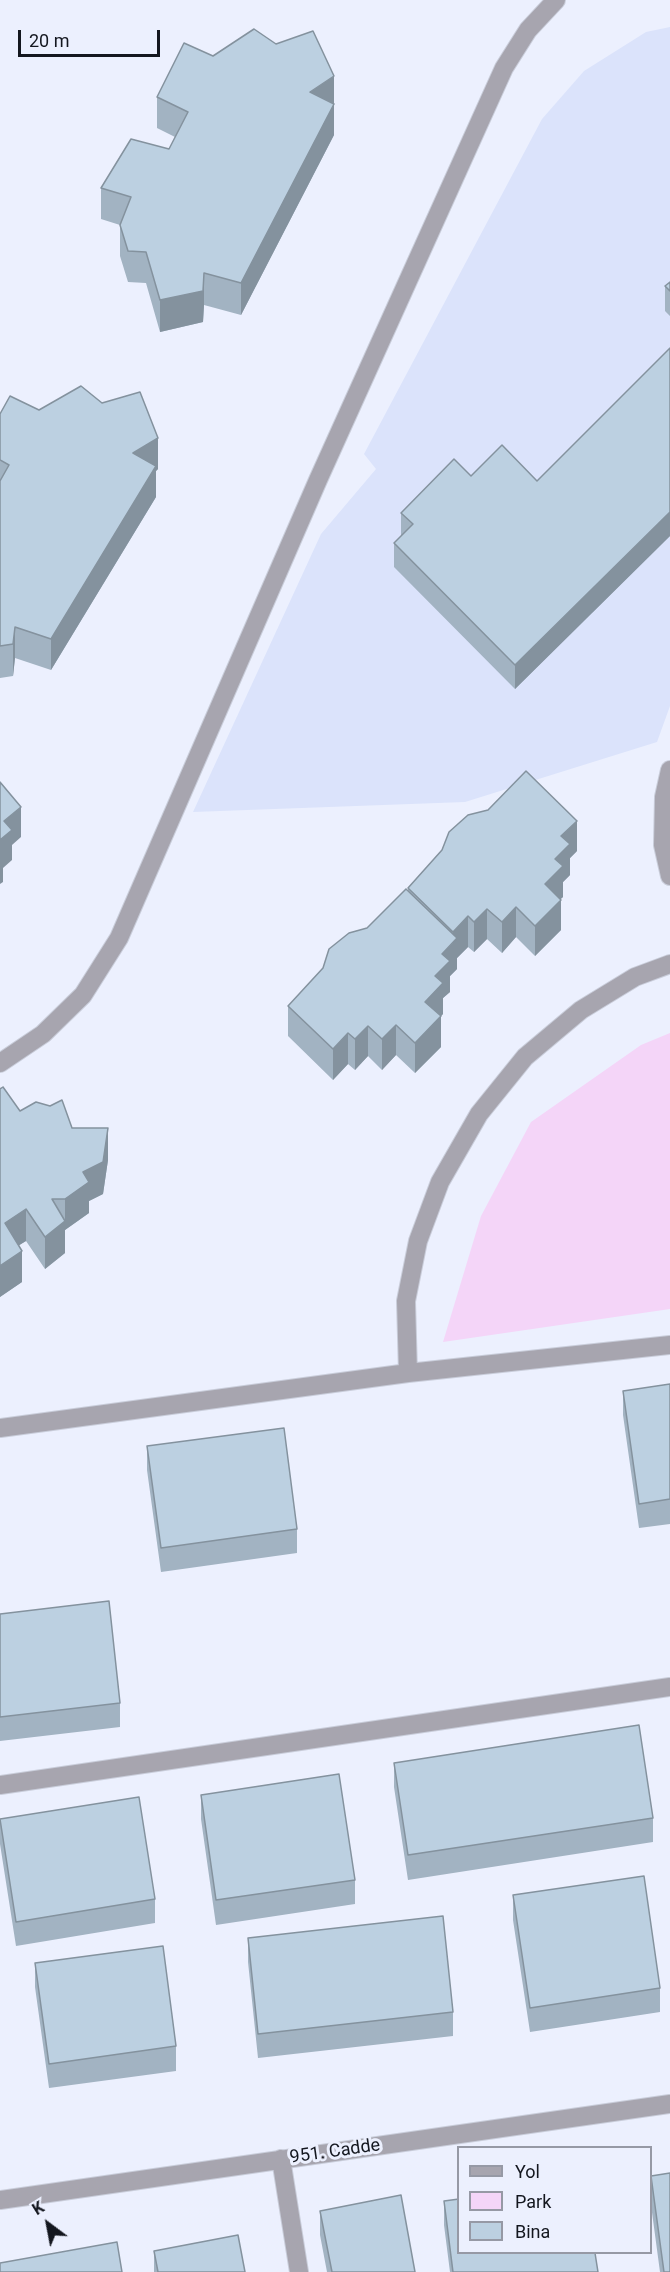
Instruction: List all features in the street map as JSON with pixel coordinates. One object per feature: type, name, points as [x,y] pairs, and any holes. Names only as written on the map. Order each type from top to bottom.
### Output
[{"type":"street","points":[[0,1063],[43,1034],[83,994],[119,938],[318,480],[504,68],[528,30],[556,0]]},
{"type":"street","points":[[670,770],[664,797],[663,845],[670,876]]},
{"type":"street","points":[[408,1373],[406,1301],[418,1241],[440,1182],[479,1114],[525,1057],[581,1010],[635,977],[670,964]]},
{"type":"street","points":[[0,1428],[408,1373],[670,1345]]},
{"type":"street","points":[[0,1785],[670,1687]]},
{"type":"street","name":"951. Cadde","points":[[0,2200],[670,2104]]},
{"type":"street","points":[[281,2159],[298,2272]]},
{"type":"shaded area","points":[[670,27],[670,706],[657,742],[465,802],[193,812],[321,534],[376,469],[364,454],[542,119],[584,71],[646,32]]},
{"type":"green space","points":[[670,1033],[670,1309],[443,1342],[481,1216],[531,1122],[641,1045]]},
{"type":"building","points":[[254,29],[276,44],[313,31],[334,76],[310,92],[334,104],[241,283],[204,273],[203,291],[160,300],[146,252],[128,251],[120,225],[131,197],[101,188],[131,139],[169,149],[188,112],[157,97],[184,43],[213,56]]},
{"type":"building","points":[[670,348],[670,512],[515,665],[394,543],[413,524],[401,513],[454,459],[471,476],[502,445],[537,481]]},
{"type":"building","points":[[81,386],[102,403],[140,392],[158,438],[133,453],[156,466],[51,639],[15,627],[13,644],[0,646],[0,481],[9,465],[0,460],[0,414],[10,396],[39,410]]},
{"type":"building","points":[[526,771],[577,821],[561,836],[570,844],[555,859],[563,866],[545,884],[561,900],[535,926],[516,907],[502,922],[487,909],[474,922],[468,916],[453,932],[408,888],[442,850],[449,832],[468,815],[488,810]]},
{"type":"building","points":[[0,782],[21,807],[4,821],[12,830],[0,840]]},
{"type":"building","points":[[406,889],[457,938],[442,954],[450,961],[435,976],[443,983],[425,1002],[441,1016],[415,1043],[396,1025],[382,1039],[368,1026],[355,1039],[348,1033],[333,1049],[288,1006],[323,968],[329,949],[349,933],[367,928]]},
{"type":"building","points":[[3,1087],[20,1111],[36,1102],[50,1106],[62,1100],[72,1128],[108,1128],[103,1162],[83,1172],[89,1182],[65,1199],[52,1199],[65,1221],[45,1237],[26,1209],[5,1223],[22,1251],[0,1266],[0,1089]]},
{"type":"building","points":[[670,1384],[670,1499],[639,1504],[623,1391]]},
{"type":"building","points":[[284,1428],[297,1529],[161,1548],[147,1446]]},
{"type":"building","points":[[109,1601],[120,1703],[0,1717],[0,1614]]},
{"type":"building","points":[[639,1725],[653,1818],[408,1855],[394,1763]]},
{"type":"building","points":[[339,1774],[355,1880],[216,1900],[201,1795]]},
{"type":"building","points":[[139,1797],[155,1899],[16,1922],[0,1819]]},
{"type":"building","points":[[644,1876],[660,1988],[530,2008],[513,1895]]},
{"type":"building","points":[[443,1916],[453,2012],[258,2034],[248,1938]]},
{"type":"building","points":[[163,1946],[176,2046],[49,2064],[35,1963]]},
{"type":"building","points":[[670,2173],[670,2272],[664,2272],[652,2176]]},
{"type":"building","points":[[401,2195],[415,2272],[332,2272],[320,2211]]},
{"type":"building","points":[[457,2199],[457,2254],[595,2254],[598,2272],[453,2272],[444,2201]]},
{"type":"building","points":[[238,2235],[245,2272],[158,2272],[154,2251]]},
{"type":"building","points":[[117,2242],[122,2272],[0,2272],[0,2263]]}]
